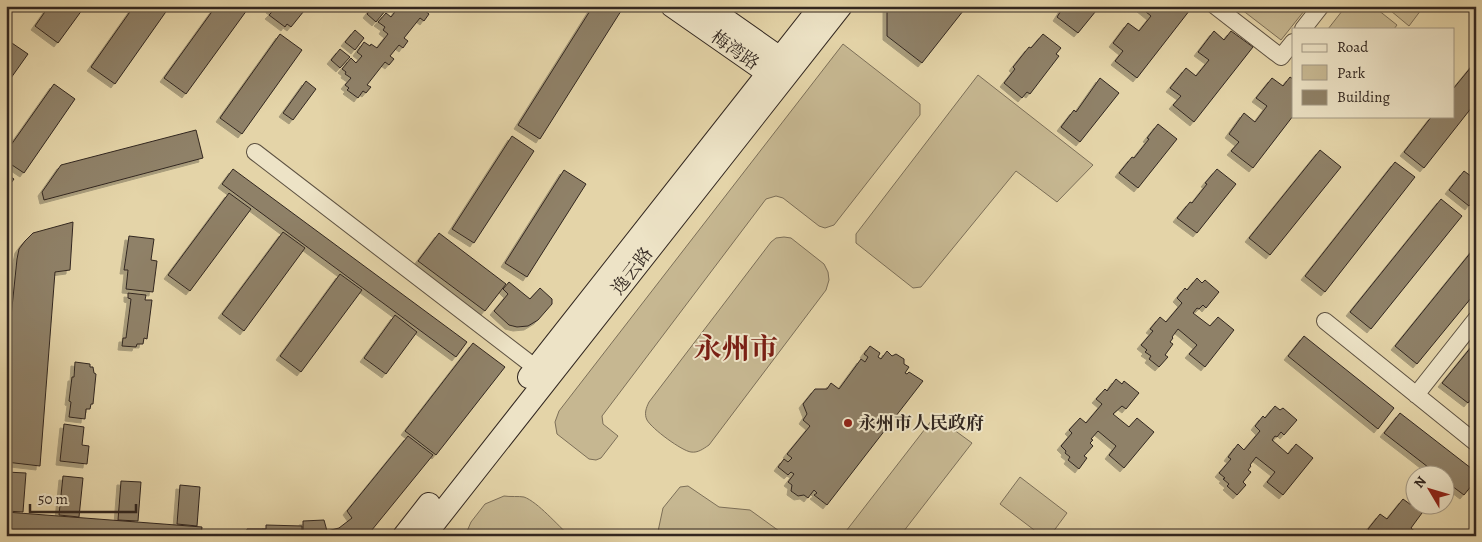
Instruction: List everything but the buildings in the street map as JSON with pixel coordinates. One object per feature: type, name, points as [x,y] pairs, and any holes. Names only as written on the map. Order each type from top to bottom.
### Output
[{"type":"street","name":"梅湾路","points":[[672,6],[778,68]]},
{"type":"street","name":"梅湾路","points":[[706,6],[778,68]]},
{"type":"street","name":"逸云路","points":[[424,536],[778,68],[821,6]]},
{"type":"street","name":"逸云路","points":[[404,536],[536,368],[778,68],[841,6]]},
{"type":"street","points":[[1215,6],[1281,58],[1292,43]]},
{"type":"street","points":[[1304,28],[1321,6]]},
{"type":"street","points":[[255,152],[536,368]]},
{"type":"street","points":[[1416,395],[1476,319]]},
{"type":"street","points":[[1325,321],[1476,443]]},
{"type":"green space","points":[[1237,6],[1308,6],[1281,40]]},
{"type":"green space","points":[[1346,6],[1373,6],[1397,25],[1395,28],[1329,28]]},
{"type":"green space","points":[[1385,6],[1424,6],[1409,26]]},
{"type":"green space","points":[[843,44],[920,104],[920,115],[834,225],[825,228],[819,226],[783,198],[776,196],[766,199],[602,416],[603,424],[618,436],[601,458],[596,460],[589,459],[557,434],[555,422],[559,411]]},
{"type":"green space","points":[[978,75],[1093,165],[1057,202],[1016,171],[921,287],[913,288],[856,243],[856,234]]},
{"type":"green space","points":[[776,238],[791,238],[824,264],[829,280],[826,290],[709,445],[696,452],[687,451],[668,439],[650,424],[646,416],[648,404],[771,242]]},
{"type":"green space","points":[[935,416],[972,443],[900,536],[843,535]]},
{"type":"green space","points":[[1020,477],[1067,513],[1050,536],[1042,536],[1000,504]]},
{"type":"green space","points":[[688,486],[719,507],[750,510],[786,536],[657,536],[663,508],[680,487]]},
{"type":"green space","points":[[504,496],[524,497],[530,500],[570,536],[465,536],[471,522],[485,504]]},
{"type":"place","name":"永州市人民政府","points":[[848,423]]},
{"type":"district","name":"永州市","points":[[736,349]]}]
